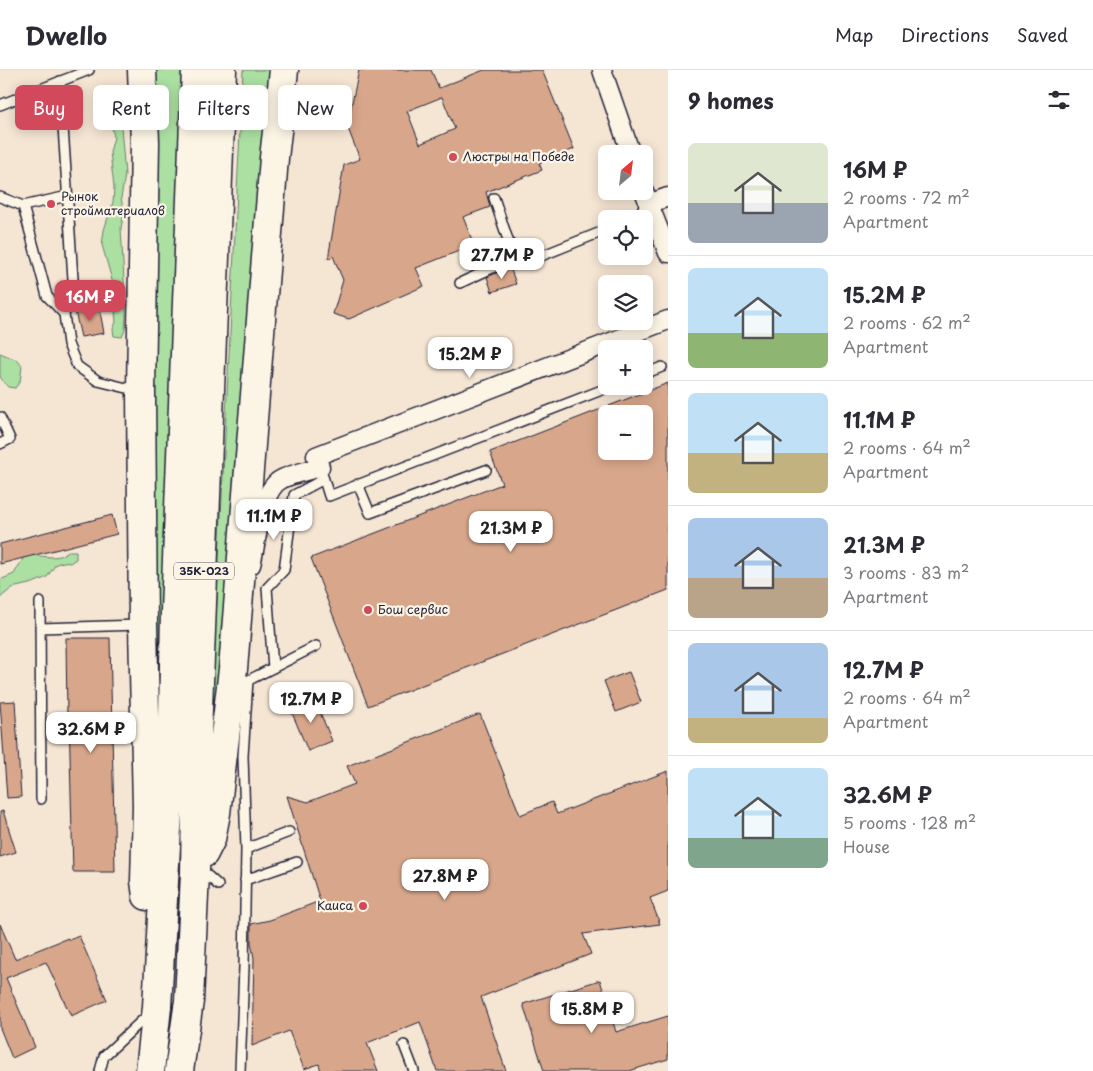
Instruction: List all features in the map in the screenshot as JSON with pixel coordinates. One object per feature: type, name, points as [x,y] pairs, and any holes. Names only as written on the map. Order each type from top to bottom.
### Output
[{"type":"main road","points":[[142,70],[145,142],[141,392],[147,806],[145,881],[158,966]]},
{"type":"main road","name":"35К-023","points":[[150,1071],[157,1007],[173,720],[175,612],[196,70]]},
{"type":"main road","name":"35К-023","points":[[179,1071],[206,879],[197,736],[222,70]]},
{"type":"main road","points":[[206,879],[210,840],[234,749],[239,685],[238,623],[274,158],[284,70]]},
{"type":"street","points":[[602,70],[628,145]]},
{"type":"street","points":[[653,197],[668,197]]},
{"type":"street","points":[[647,200],[668,253]]},
{"type":"street","points":[[238,623],[256,549],[262,515],[269,492],[280,479],[322,473],[316,456],[668,320]]},
{"type":"lane","points":[[0,105],[89,70]]},
{"type":"lane","points":[[60,81],[74,294],[64,314],[68,344],[77,366],[98,381],[141,392]]},
{"type":"lane","points":[[0,197],[23,206],[68,196]]},
{"type":"lane","points":[[494,198],[514,258]]},
{"type":"lane","points":[[23,206],[47,296],[64,314]]},
{"type":"lane","points":[[460,283],[514,258],[541,256],[598,233]]},
{"type":"lane","points":[[653,370],[662,367]]},
{"type":"lane","points":[[273,668],[267,588],[284,570],[294,495],[322,473],[329,496],[598,391]]},
{"type":"lane","points":[[0,417],[10,439],[0,444]]},
{"type":"lane","points":[[358,484],[370,513],[486,470]]},
{"type":"lane","points":[[40,602],[41,798]]},
{"type":"lane","points":[[40,628],[143,625]]},
{"type":"lane","points":[[239,685],[316,646]]},
{"type":"lane","points":[[234,749],[246,849],[240,1071]]},
{"type":"lane","points":[[246,849],[289,832]]},
{"type":"lane","points":[[245,880],[297,862]]},
{"type":"lane","points":[[100,1071],[104,1056],[157,1007]]},
{"type":"lane","points":[[404,1045],[414,1071]]},
{"type":"green space","points":[[148,70],[186,70],[185,85],[179,85],[179,130],[184,130],[165,699],[157,699],[149,130],[169,130],[169,85],[148,85]]},
{"type":"green space","points":[[243,70],[276,70],[220,701],[212,700],[240,130],[268,130],[268,85],[242,85]]},
{"type":"green space","points":[[112,130],[121,130],[125,175],[121,198],[124,213],[121,228],[126,315],[125,330],[122,337],[114,336],[113,329],[116,322],[114,287],[102,245],[104,230],[113,202],[114,188],[110,152],[114,137]]},
{"type":"green space","points":[[0,353],[17,360],[22,366],[20,382],[15,388],[8,387],[0,377]]},
{"type":"green space","points":[[68,551],[76,551],[76,559],[70,563],[56,564],[47,577],[33,583],[12,588],[0,598],[0,580],[14,574],[25,555],[54,557]]},
{"type":"building","points":[[359,70],[431,70],[439,88],[484,70],[542,70],[574,149],[539,163],[542,170],[486,192],[490,207],[463,217],[474,245],[416,268],[424,286],[349,319],[333,314],[343,280],[333,256],[328,259],[344,165],[360,159],[349,130],[352,130],[352,103]],"holes":[[[442,97],[455,129],[420,144],[407,111]]]},
{"type":"building","points":[[510,267],[516,284],[492,292],[487,277]]},
{"type":"building","points":[[99,306],[104,333],[81,337],[75,311]]},
{"type":"building","points":[[668,383],[668,590],[368,706],[311,558],[502,484],[490,452],[598,410],[598,460],[653,460],[653,405],[611,405],[637,395],[653,395],[653,389]]},
{"type":"building","points":[[112,515],[117,534],[0,564],[0,544]]},
{"type":"building","points":[[66,638],[110,638],[115,872],[73,872]]},
{"type":"building","points":[[629,672],[641,702],[616,712],[604,681]]},
{"type":"building","points":[[314,698],[332,741],[308,751],[290,708]]},
{"type":"building","points":[[15,701],[21,797],[7,798],[0,702]]},
{"type":"building","points":[[480,714],[520,815],[552,802],[557,814],[668,771],[668,891],[650,898],[660,924],[583,934],[591,954],[481,997],[506,1071],[437,1071],[420,1022],[367,1043],[378,1071],[321,1071],[319,1064],[304,1069],[289,1031],[252,1046],[254,958],[251,943],[251,924],[270,920],[320,901],[287,796],[308,802],[355,784],[347,766]]},
{"type":"building","points":[[3,811],[16,852],[0,857],[0,812]]},
{"type":"building","points":[[0,924],[15,959],[68,938],[69,940],[79,936],[107,1000],[71,1016],[46,962],[6,978],[35,1047],[12,1058],[0,1028]]},
{"type":"building","points":[[600,980],[616,1032],[668,1016],[668,1059],[629,1071],[544,1071],[523,1004]]},
{"type":"place","name":"Люстры на Победе","points":[[453,157]]},
{"type":"place","name":"Рынок стройматериалов","points":[[51,204]]},
{"type":"place","name":"Бош сервис","points":[[368,610]]},
{"type":"place","name":"Каиса","points":[[363,906]]}]
